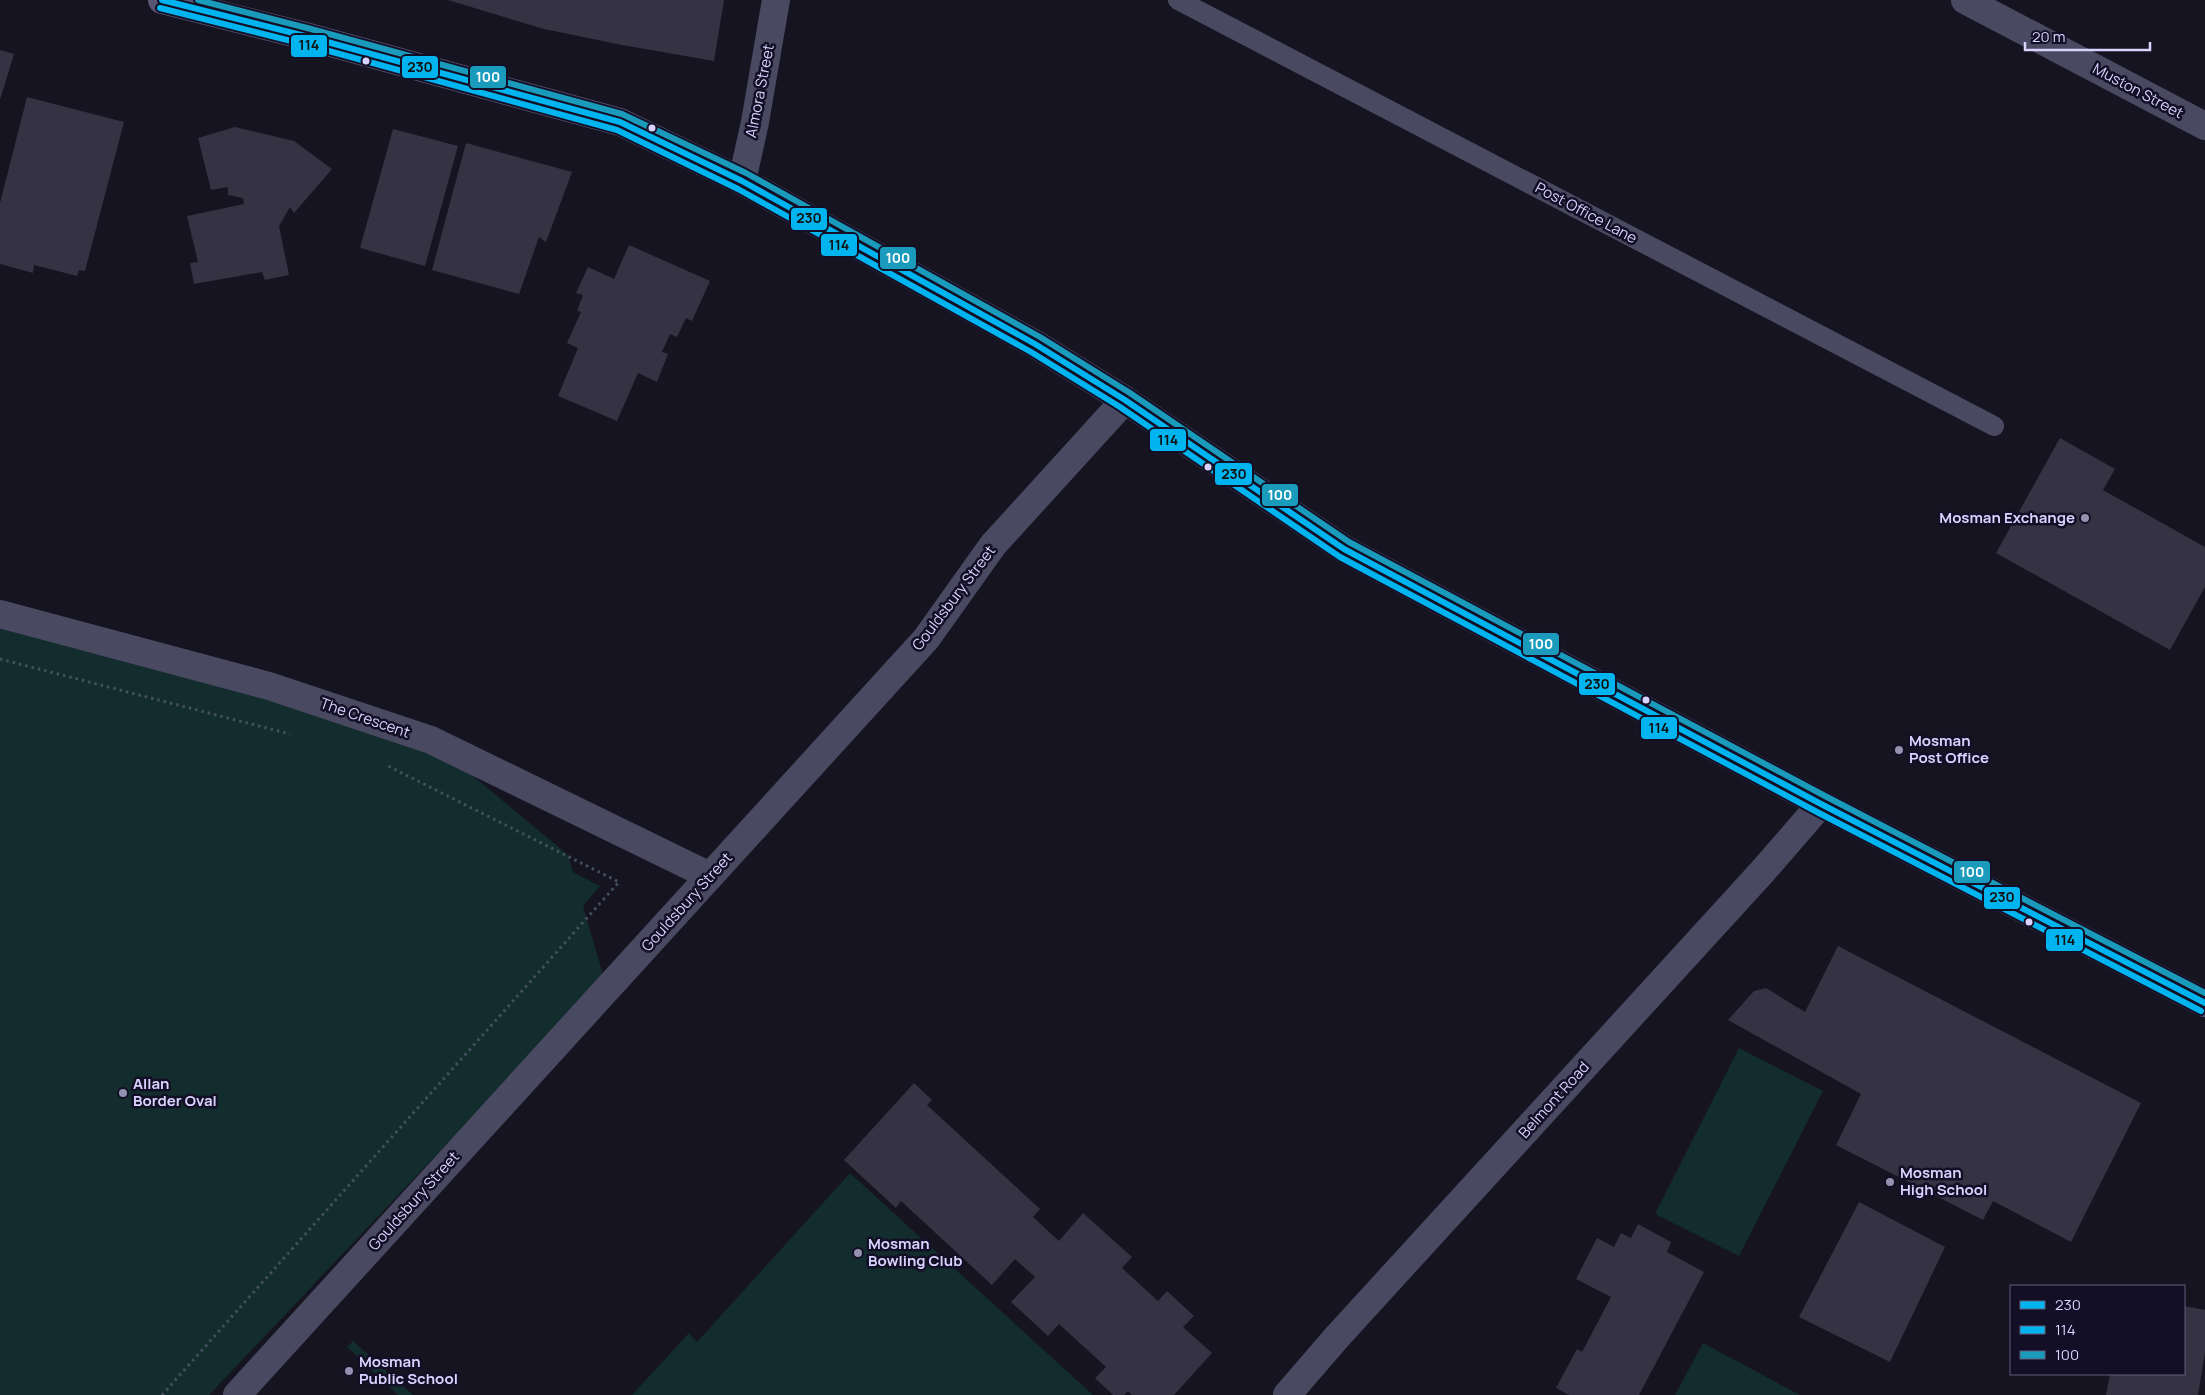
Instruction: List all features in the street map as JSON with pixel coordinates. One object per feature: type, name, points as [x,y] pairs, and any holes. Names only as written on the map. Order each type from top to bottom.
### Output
[{"type":"main road","points":[[162,0],[309,37],[620,122],[742,181],[1035,344],[1125,400],[1344,549],[1821,804],[2205,1003]]},
{"type":"street","name":"Almora Street","points":[[742,181],[755,122],[776,0]]},
{"type":"street","name":"Muston Street","points":[[1965,0],[2205,126]]},
{"type":"street","name":"Gouldsbury Street","points":[[238,1395],[926,640],[993,545],[1125,400]]},
{"type":"street","name":"The Crescent","points":[[0,614],[269,686],[431,740],[710,876]]},
{"type":"street","name":"Belmont Road","points":[[1286,1395],[1762,872],[1821,804]]},
{"type":"lane","name":"Post Office Lane","points":[[1178,0],[1994,426]]},
{"type":"path","points":[[0,659],[300,736]]},
{"type":"path","points":[[162,1395],[619,882],[384,764]]},
{"type":"green space","points":[[0,608],[430,740],[568,855],[573,872],[600,886],[583,906],[604,978],[209,1395],[0,1395]]},
{"type":"green space","points":[[1739,1048],[1823,1091],[1739,1256],[1655,1214]]},
{"type":"green space","name":"Mosman Bowling Club","points":[[850,1173],[1093,1395],[632,1395],[689,1333],[697,1342]]},
{"type":"green space","points":[[353,1341],[413,1395],[398,1395],[347,1347]]},
{"type":"green space","points":[[1703,1343],[1800,1395],[1675,1395]]},
{"type":"building","points":[[448,0],[724,0],[714,61],[544,29]]},
{"type":"building","points":[[0,50],[14,54],[0,100]]},
{"type":"building","points":[[27,97],[124,122],[85,271],[79,270],[77,276],[34,265],[33,273],[0,264],[0,203]]},
{"type":"building","points":[[235,127],[294,141],[332,169],[294,213],[290,207],[279,226],[289,275],[265,280],[262,272],[194,284],[190,263],[198,262],[187,216],[244,204],[243,198],[228,195],[228,187],[211,190],[198,138]]},
{"type":"building","points":[[393,129],[458,146],[425,266],[360,248]]},
{"type":"building","points":[[466,143],[572,172],[546,242],[539,237],[519,294],[432,270]]},
{"type":"building","points":[[629,245],[710,281],[692,321],[686,318],[677,337],[670,334],[662,352],[668,354],[657,382],[638,373],[617,421],[558,396],[578,348],[567,343],[581,312],[577,311],[583,295],[576,293],[588,267],[614,279]]},
{"type":"building","name":"Mosman Exchange","points":[[2060,438],[2115,469],[2103,490],[2205,547],[2205,587],[2170,650],[1996,553]]},
{"type":"building","points":[[1838,946],[2141,1103],[2071,1242],[1993,1201],[1983,1220],[1836,1145],[1861,1094],[1728,1020],[1754,991],[1766,988],[1805,1012]]},
{"type":"building","points":[[914,1083],[932,1100],[927,1105],[1040,1209],[1033,1217],[1059,1241],[1083,1213],[1132,1257],[1122,1268],[1158,1301],[1167,1291],[1194,1316],[1183,1327],[1212,1353],[1174,1395],[1132,1395],[1128,1391],[1124,1395],[1113,1395],[1095,1378],[1106,1367],[1059,1324],[1048,1336],[1011,1302],[1035,1277],[1015,1259],[992,1285],[901,1201],[896,1208],[844,1160]]},
{"type":"building","points":[[1859,1202],[1945,1247],[1890,1362],[1799,1317]]},
{"type":"building","points":[[1638,1224],[1671,1242],[1667,1252],[1704,1272],[1639,1395],[1569,1395],[1556,1388],[1577,1349],[1582,1352],[1611,1297],[1576,1279],[1597,1238],[1614,1247],[1621,1233],[1631,1238]]},
{"type":"building","points":[[2185,1306],[2205,1310],[2205,1352],[2198,1395],[2106,1395],[2110,1375],[2185,1375]]},
{"type":"transit line","name":"230","points":[[162,0],[309,37],[620,122],[742,181],[1035,344],[1125,400],[1344,549],[1821,804],[2205,1003]]},
{"type":"transit line","name":"100","points":[[198,0],[622,114],[746,173],[1040,337],[1130,393],[1349,542],[1825,796],[2205,993]]},
{"type":"transit line","name":"114","points":[[160,8],[307,45],[617,130],[738,189],[1031,352],[1120,407],[1340,557],[1817,812],[2201,1011]]},
{"type":"place","name":"Mosman Exchange","points":[[2085,518]]},
{"type":"place","name":"Mosman Post Office","points":[[1899,750]]},
{"type":"place","name":"Allan Border Oval","points":[[123,1093]]},
{"type":"place","name":"Mosman High School","points":[[1890,1182]]},
{"type":"place","name":"Mosman Bowling Club","points":[[858,1253]]},
{"type":"place","name":"Mosman Public School","points":[[349,1371]]}]
